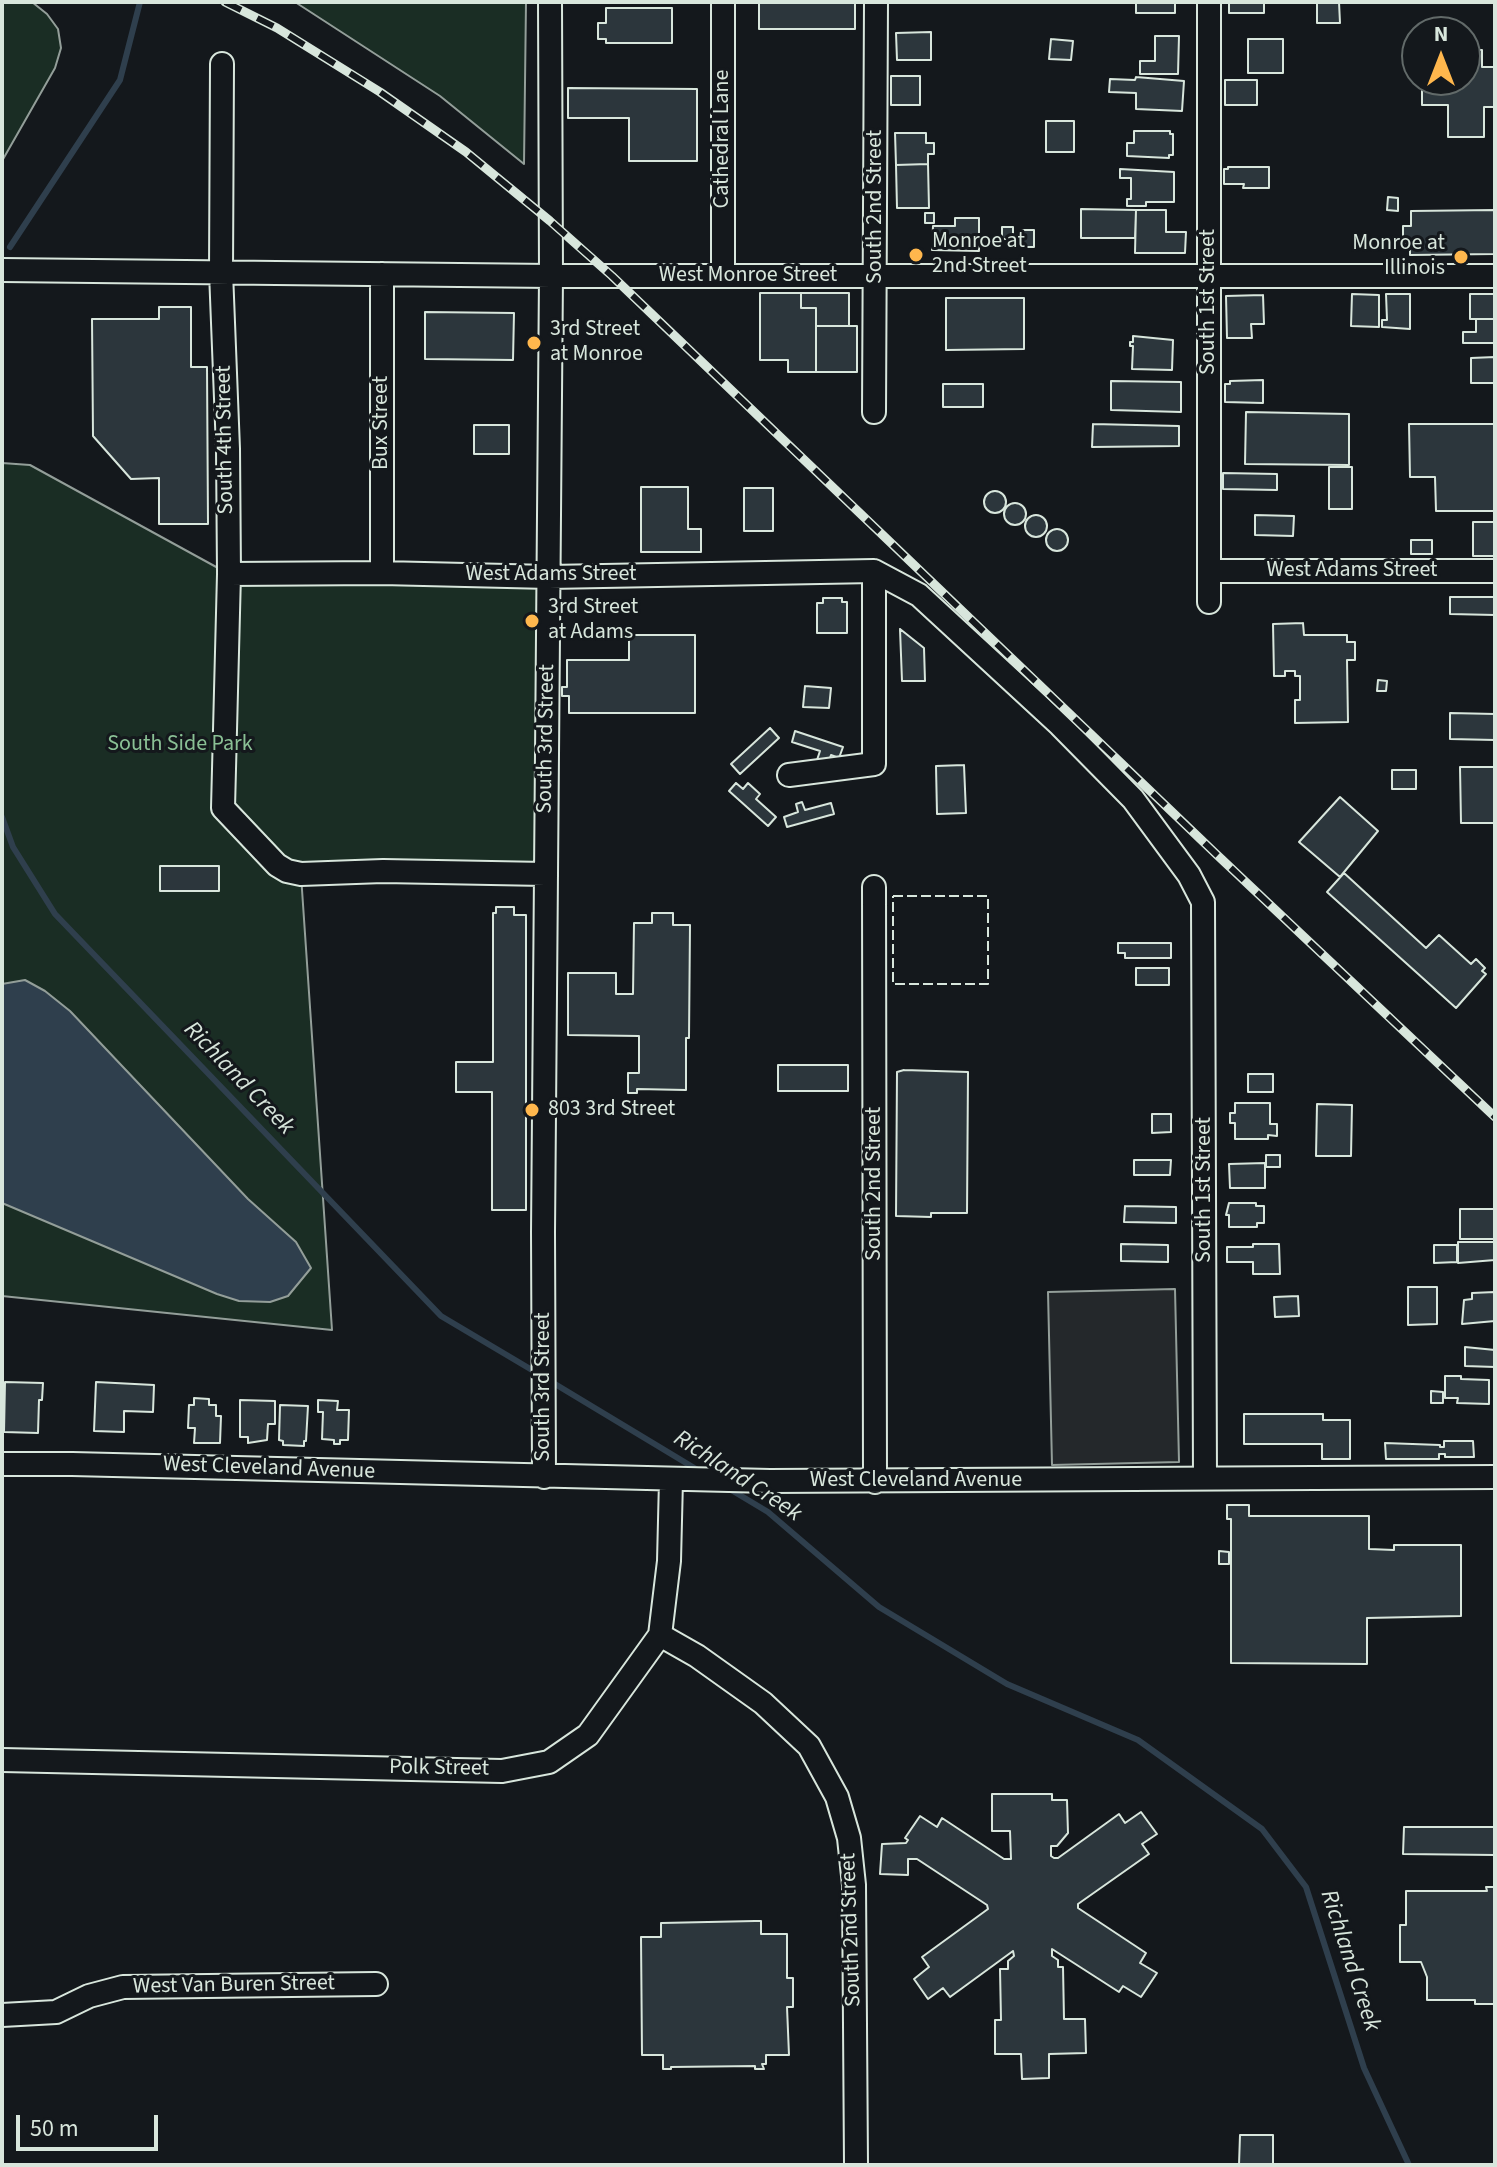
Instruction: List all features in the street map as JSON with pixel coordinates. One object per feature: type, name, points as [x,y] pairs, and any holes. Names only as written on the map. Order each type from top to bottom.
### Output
[{"type":"street","name":"South 3rd Street","points":[[544,1477],[550,2]]},
{"type":"street","name":"Cathedral Lane","points":[[723,2],[723,276]]},
{"type":"street","name":"South 2nd Street","points":[[874,412],[876,2]]},
{"type":"street","name":"South 1st Street","points":[[1209,2],[1209,602]]},
{"type":"street","name":"South 4th Street","points":[[222,64],[221,272],[229,574],[222,799],[227,815],[277,865],[301,874],[383,871],[545,874]]},
{"type":"street","name":"West Monroe Street","points":[[2,270],[551,276],[1495,276]]},
{"type":"street","name":"Bux Street","points":[[382,274],[382,573]]},
{"type":"street","name":"South 1st Street","points":[[874,571],[919,595],[1060,725],[1133,799],[1189,875],[1203,902],[1205,1478]]},
{"type":"street","name":"West Adams Street","points":[[229,574],[382,573],[549,577],[874,571]]},
{"type":"street","points":[[789,775],[874,764],[874,571]]},
{"type":"street","name":"West Adams Street","points":[[1209,571],[1495,571]]},
{"type":"street","name":"South 2nd Street","points":[[874,887],[875,1482]]},
{"type":"street","name":"West Cleveland Avenue","points":[[2,1464],[875,1482],[1495,1477]]},
{"type":"street","name":"Polk Street","points":[[2,1760],[502,1771],[549,1762],[588,1735],[660,1635],[675,1480]]},
{"type":"street","name":"South 2nd Street","points":[[660,1635],[697,1656],[763,1703],[809,1746],[837,1797],[849,1838],[854,1885],[856,2165]]},
{"type":"street","name":"West Van Buren Street","points":[[2,2015],[56,2012],[89,1996],[123,1987],[376,1984]]},
{"type":"green space","points":[[2,2],[32,2],[47,14],[58,29],[61,48],[55,68],[2,161]]},
{"type":"green space","points":[[295,2],[526,2],[524,164],[440,96]]},
{"type":"green space","name":"South Side Park","points":[[2,463],[30,465],[229,574],[541,576],[545,874],[301,875],[332,1330],[2,1296]]},
{"type":"shaded area","points":[[1175,1289],[1179,1462],[1052,1465],[1048,1292]]},
{"type":"water","points":[[25,980],[70,1011],[248,1199],[296,1242],[311,1268],[288,1296],[270,1302],[239,1301],[217,1294],[2,1203],[2,984]]},
{"type":"building","points":[[759,2],[855,2],[855,29],[759,29]]},
{"type":"building","points":[[1136,2],[1175,2],[1175,13],[1136,13]]},
{"type":"building","points":[[1229,2],[1264,2],[1264,13],[1229,13]]},
{"type":"building","points":[[1317,2],[1339,2],[1340,23],[1317,23]]},
{"type":"building","points":[[606,8],[672,8],[672,43],[606,43],[606,39],[598,39],[598,23],[606,23]]},
{"type":"building","points":[[931,32],[931,60],[897,60],[896,33]]},
{"type":"building","points":[[1155,36],[1179,36],[1178,74],[1140,74],[1140,61],[1155,61]]},
{"type":"building","points":[[1051,39],[1073,41],[1071,60],[1049,59]]},
{"type":"building","points":[[1248,39],[1283,39],[1283,73],[1248,73]]},
{"type":"building","points":[[1481,50],[1482,67],[1495,67],[1495,107],[1484,107],[1484,137],[1448,137],[1448,105],[1422,105],[1422,96],[1481,96]]},
{"type":"building","points":[[891,76],[920,76],[920,105],[891,105]]},
{"type":"building","points":[[1136,77],[1184,81],[1182,111],[1136,109],[1136,93],[1109,92],[1110,79],[1135,80]]},
{"type":"building","points":[[1225,80],[1257,80],[1257,105],[1225,105]]},
{"type":"building","points":[[568,88],[697,89],[697,161],[629,161],[629,118],[568,118]]},
{"type":"building","points":[[1046,121],[1074,121],[1074,152],[1046,152]]},
{"type":"building","points":[[1134,131],[1170,131],[1173,134],[1173,155],[1169,158],[1127,156],[1127,143],[1134,143]]},
{"type":"building","points":[[895,133],[926,133],[926,143],[934,143],[934,154],[928,154],[928,164],[896,165]]},
{"type":"building","points":[[928,164],[929,208],[897,208],[896,165]]},
{"type":"building","points":[[1269,167],[1269,188],[1224,184],[1224,169]]},
{"type":"building","points":[[1120,169],[1174,172],[1174,202],[1127,206],[1127,199],[1131,199],[1131,178],[1120,178]]},
{"type":"building","points":[[1388,197],[1398,198],[1398,211],[1387,210]]},
{"type":"building","points":[[1081,209],[1136,210],[1135,238],[1081,238]]},
{"type":"building","points":[[1136,210],[1166,210],[1166,232],[1186,232],[1185,253],[1135,253]]},
{"type":"building","points":[[1495,210],[1495,254],[1410,255],[1410,244],[1403,244],[1403,226],[1411,226],[1411,211]]},
{"type":"building","points":[[925,213],[934,213],[934,223],[925,223]]},
{"type":"building","points":[[955,218],[979,218],[979,251],[932,250],[933,226],[955,226]]},
{"type":"building","points":[[1002,227],[1013,227],[1013,239],[1002,239]]},
{"type":"building","points":[[1021,230],[1034,230],[1034,247],[1021,247]]},
{"type":"building","points":[[760,293],[801,293],[801,308],[816,308],[816,372],[788,372],[788,360],[760,360]]},
{"type":"building","points":[[801,293],[849,293],[849,326],[816,326],[816,308],[801,308]]},
{"type":"building","points":[[1352,294],[1379,295],[1379,327],[1351,326]]},
{"type":"building","points":[[1386,294],[1410,294],[1410,329],[1382,327],[1382,320],[1387,320]]},
{"type":"building","points":[[1470,294],[1495,294],[1495,319],[1470,319]]},
{"type":"building","points":[[1263,295],[1264,324],[1251,324],[1252,338],[1227,338],[1226,296]]},
{"type":"building","points":[[946,298],[1024,298],[1024,349],[946,350]]},
{"type":"building","points":[[159,307],[191,307],[191,367],[207,367],[208,524],[159,524],[159,478],[131,479],[93,436],[92,319],[159,319]]},
{"type":"building","points":[[425,312],[514,313],[513,360],[425,359]]},
{"type":"building","points":[[1476,319],[1495,319],[1495,343],[1463,343],[1463,332],[1476,332]]},
{"type":"building","points":[[816,326],[857,326],[857,372],[816,372]]},
{"type":"building","points":[[1133,336],[1173,340],[1172,370],[1132,369],[1133,346],[1130,342],[1133,342]]},
{"type":"building","points":[[1495,357],[1495,383],[1471,383],[1471,358]]},
{"type":"building","points":[[1263,380],[1263,403],[1225,402],[1225,384],[1230,384],[1230,381]]},
{"type":"building","points":[[1111,381],[1181,382],[1181,412],[1111,410]]},
{"type":"building","points":[[943,384],[983,384],[983,407],[943,407]]},
{"type":"building","points":[[1246,412],[1349,414],[1349,465],[1245,464]]},
{"type":"building","points":[[1093,424],[1179,426],[1179,446],[1092,447]]},
{"type":"building","points":[[1409,424],[1495,424],[1495,511],[1436,511],[1435,477],[1410,477]]},
{"type":"building","points":[[474,425],[509,425],[509,454],[474,454]]},
{"type":"building","points":[[1329,467],[1352,467],[1352,509],[1329,509]]},
{"type":"building","points":[[1223,473],[1277,474],[1277,490],[1223,489]]},
{"type":"building","points":[[641,487],[688,487],[688,529],[701,529],[701,552],[641,552]]},
{"type":"building","points":[[744,488],[773,488],[773,531],[744,531]]},
{"type":"building","points":[[995,491],[1003,494],[1006,502],[1003,510],[995,513],[987,510],[984,502],[987,494]]},
{"type":"building","points":[[1015,503],[1023,506],[1026,514],[1023,522],[1015,525],[1007,522],[1004,514],[1007,506]]},
{"type":"building","points":[[1036,515],[1044,518],[1047,526],[1044,534],[1036,537],[1028,534],[1025,526],[1028,518]]},
{"type":"building","points":[[1255,515],[1294,516],[1293,536],[1255,535]]},
{"type":"building","points":[[1473,522],[1495,522],[1495,556],[1473,556]]},
{"type":"building","points":[[1057,529],[1065,532],[1068,540],[1065,548],[1057,551],[1049,548],[1046,540],[1049,532]]},
{"type":"building","points":[[1411,540],[1432,540],[1432,554],[1411,554]]},
{"type":"building","points":[[1450,597],[1495,597],[1495,615],[1450,614]]},
{"type":"building","points":[[823,598],[842,598],[842,602],[847,602],[847,633],[817,633],[817,603],[823,603]]},
{"type":"building","points":[[1303,623],[1304,635],[1347,635],[1347,642],[1355,642],[1355,660],[1347,660],[1348,722],[1295,723],[1295,700],[1300,700],[1300,676],[1295,676],[1295,671],[1285,671],[1285,676],[1274,676],[1273,624]]},
{"type":"building","points":[[900,629],[924,648],[925,681],[902,681]]},
{"type":"building","points":[[629,635],[695,635],[695,713],[569,713],[569,696],[562,696],[562,687],[567,687],[567,660],[629,660]]},
{"type":"building","points":[[1378,680],[1387,681],[1386,691],[1377,691]]},
{"type":"building","points":[[805,686],[831,688],[829,708],[803,707]]},
{"type":"building","points":[[1450,713],[1495,714],[1495,740],[1450,739]]},
{"type":"building","points":[[770,728],[779,738],[740,774],[731,764]]},
{"type":"building","points":[[795,731],[843,747],[839,758],[831,755],[828,764],[817,760],[820,751],[792,742]]},
{"type":"building","points":[[964,765],[966,813],[937,814],[936,766]]},
{"type":"building","points":[[1460,767],[1495,767],[1495,823],[1461,823]]},
{"type":"building","points":[[1392,770],[1416,770],[1416,789],[1392,789]]},
{"type":"building","points":[[736,783],[743,789],[748,783],[760,794],[756,799],[776,817],[768,826],[729,791]]},
{"type":"building","points":[[1340,797],[1378,831],[1340,877],[1299,842]]},
{"type":"building","points":[[802,802],[805,810],[831,803],[834,814],[787,827],[784,817],[798,812],[796,804]]},
{"type":"building","points":[[160,866],[219,866],[219,891],[160,891]]},
{"type":"building","points":[[1344,873],[1426,948],[1439,935],[1471,964],[1476,959],[1485,968],[1482,971],[1486,974],[1456,1008],[1327,892]]},
{"type":"building","points":[[496,907],[514,907],[514,915],[526,915],[526,1210],[492,1210],[492,1092],[456,1092],[456,1062],[493,1062],[493,913],[496,913]]},
{"type":"building","points":[[652,913],[673,913],[673,925],[690,925],[686,1090],[637,1089],[637,1093],[628,1093],[628,1073],[639,1073],[639,1036],[568,1035],[568,973],[616,973],[616,994],[633,994],[634,923],[652,923]]},
{"type":"building","points":[[1118,943],[1171,943],[1171,958],[1125,958],[1125,953],[1118,953]]},
{"type":"building","points":[[1136,968],[1169,968],[1169,985],[1136,985]]},
{"type":"building","points":[[778,1065],[848,1065],[848,1091],[778,1091]]},
{"type":"building","points":[[897,1072],[968,1072],[967,1213],[931,1213],[931,1217],[896,1216]]},
{"type":"building","points":[[1248,1074],[1273,1074],[1273,1092],[1248,1092]]},
{"type":"building","points":[[1235,1103],[1270,1103],[1270,1124],[1277,1124],[1277,1136],[1235,1139],[1235,1123],[1230,1123],[1230,1113],[1235,1113]]},
{"type":"building","points":[[1317,1104],[1352,1105],[1351,1156],[1316,1156]]},
{"type":"building","points":[[1152,1114],[1171,1114],[1171,1132],[1152,1133]]},
{"type":"building","points":[[1266,1155],[1280,1155],[1280,1167],[1266,1167]]},
{"type":"building","points":[[1134,1160],[1171,1160],[1170,1175],[1134,1175]]},
{"type":"building","points":[[1265,1163],[1265,1188],[1230,1188],[1229,1164]]},
{"type":"building","points":[[1229,1203],[1264,1206],[1264,1223],[1257,1223],[1257,1227],[1229,1227],[1229,1215],[1226,1215]]},
{"type":"building","points":[[1125,1206],[1176,1207],[1176,1223],[1124,1222]]},
{"type":"building","points":[[1460,1209],[1495,1209],[1495,1239],[1460,1239]]},
{"type":"building","points":[[1458,1242],[1495,1242],[1495,1260],[1458,1263]]},
{"type":"building","points":[[1121,1244],[1168,1245],[1168,1262],[1121,1261]]},
{"type":"building","points":[[1253,1244],[1279,1244],[1280,1274],[1253,1274],[1253,1262],[1227,1262],[1227,1247],[1253,1247]]},
{"type":"building","points":[[1434,1245],[1457,1245],[1457,1262],[1434,1263]]},
{"type":"building","points":[[1408,1287],[1437,1287],[1437,1324],[1408,1325]]},
{"type":"building","points":[[1495,1292],[1495,1321],[1462,1324],[1464,1300],[1472,1299],[1472,1293]]},
{"type":"building","points":[[1298,1296],[1299,1316],[1275,1317],[1274,1297]]},
{"type":"building","points":[[1465,1347],[1495,1350],[1495,1367],[1465,1366]]},
{"type":"building","points":[[1445,1376],[1489,1380],[1489,1404],[1457,1403],[1458,1398],[1445,1398]]},
{"type":"building","points":[[5,1382],[43,1383],[38,1433],[4,1432]]},
{"type":"building","points":[[96,1382],[154,1385],[153,1412],[124,1411],[124,1432],[94,1431]]},
{"type":"building","points":[[1431,1391],[1443,1392],[1443,1403],[1431,1403]]},
{"type":"building","points":[[194,1398],[209,1399],[209,1405],[216,1405],[216,1416],[221,1416],[220,1443],[194,1443],[195,1428],[188,1428],[189,1405],[194,1405]]},
{"type":"building","points":[[240,1400],[275,1401],[275,1424],[268,1424],[267,1440],[248,1443],[248,1437],[240,1437]]},
{"type":"building","points":[[318,1400],[338,1401],[337,1410],[349,1410],[348,1440],[334,1444],[334,1440],[322,1439],[323,1412],[318,1412]]},
{"type":"building","points":[[280,1405],[308,1406],[304,1446],[283,1445],[283,1441],[279,1440]]},
{"type":"building","points":[[1244,1414],[1323,1414],[1323,1420],[1350,1420],[1350,1459],[1322,1459],[1322,1444],[1244,1444]]},
{"type":"building","points":[[1444,1441],[1473,1441],[1474,1457],[1445,1457],[1445,1454],[1439,1454],[1439,1459],[1386,1459],[1385,1443],[1444,1447]]},
{"type":"building","points":[[1227,1505],[1249,1505],[1249,1516],[1369,1516],[1369,1549],[1394,1550],[1394,1545],[1461,1545],[1461,1616],[1367,1618],[1367,1664],[1231,1663],[1231,1519],[1227,1519]]},
{"type":"building","points":[[1219,1551],[1229,1552],[1229,1564],[1219,1564]]},
{"type":"building","points":[[992,1794],[1052,1794],[1052,1800],[1067,1800],[1068,1833],[1057,1846],[1051,1846],[1051,1856],[1054,1858],[1119,1814],[1125,1823],[1141,1812],[1157,1834],[1142,1844],[1149,1854],[1078,1904],[1078,1908],[1146,1953],[1140,1963],[1157,1973],[1141,1997],[1123,1986],[1119,1992],[1052,1949],[1058,1967],[1063,1967],[1064,2019],[1085,2019],[1086,2053],[1049,2054],[1049,2078],[1022,2079],[1021,2054],[995,2054],[995,2020],[1001,2020],[1000,1969],[1008,1969],[1013,1951],[950,1997],[943,1988],[928,1999],[914,1979],[929,1967],[922,1957],[988,1909],[987,1905],[917,1859],[908,1859],[908,1875],[880,1874],[882,1844],[906,1843],[908,1840],[905,1838],[920,1816],[937,1827],[942,1818],[1004,1859],[1011,1859],[1010,1831],[992,1831]]},
{"type":"building","points":[[1404,1827],[1495,1827],[1495,1855],[1403,1854]]},
{"type":"building","points":[[1486,1887],[1495,1887],[1495,2004],[1475,2004],[1475,2000],[1427,2000],[1427,1977],[1421,1962],[1400,1962],[1400,1925],[1406,1925],[1406,1891],[1487,1891]]},
{"type":"building","points":[[761,1921],[761,1934],[787,1934],[787,1978],[793,1978],[793,2007],[787,2007],[789,2055],[766,2055],[766,2064],[762,2064],[764,2069],[755,2069],[755,2066],[663,2069],[663,2055],[642,2055],[641,1937],[661,1937],[661,1923]]},
{"type":"building","points":[[1240,2135],[1273,2135],[1273,2165],[1239,2165]]},
{"type":"waterway","name":"Richland Creek","points":[[10,247],[120,80],[140,2]]},
{"type":"waterway","name":"Richland Creek","points":[[2,817],[13,847],[55,914],[441,1316],[537,1373]]},
{"type":"waterway","name":"Richland Creek","points":[[550,1381],[701,1472]]},
{"type":"waterway","name":"Richland Creek","points":[[728,1488],[768,1512],[879,1607],[1007,1684],[1138,1740],[1262,1829],[1306,1887],[1364,2068],[1409,2165]]},
{"type":"railway","points":[[225,2],[277,28],[380,92],[466,152],[550,221],[612,276],[1495,1117]]},
{"type":"fence","points":[[893,896],[988,896],[988,984],[893,984],[893,896]]},
{"type":"place","name":"Monroe at 2nd Street","points":[[916,255]]},
{"type":"place","name":"Monroe at Illinois","points":[[1461,257]]},
{"type":"place","name":"3rd Street at Monroe","points":[[534,343]]},
{"type":"place","name":"3rd Street at Adams","points":[[532,621]]},
{"type":"place","name":"803 3rd Street","points":[[532,1110]]}]
